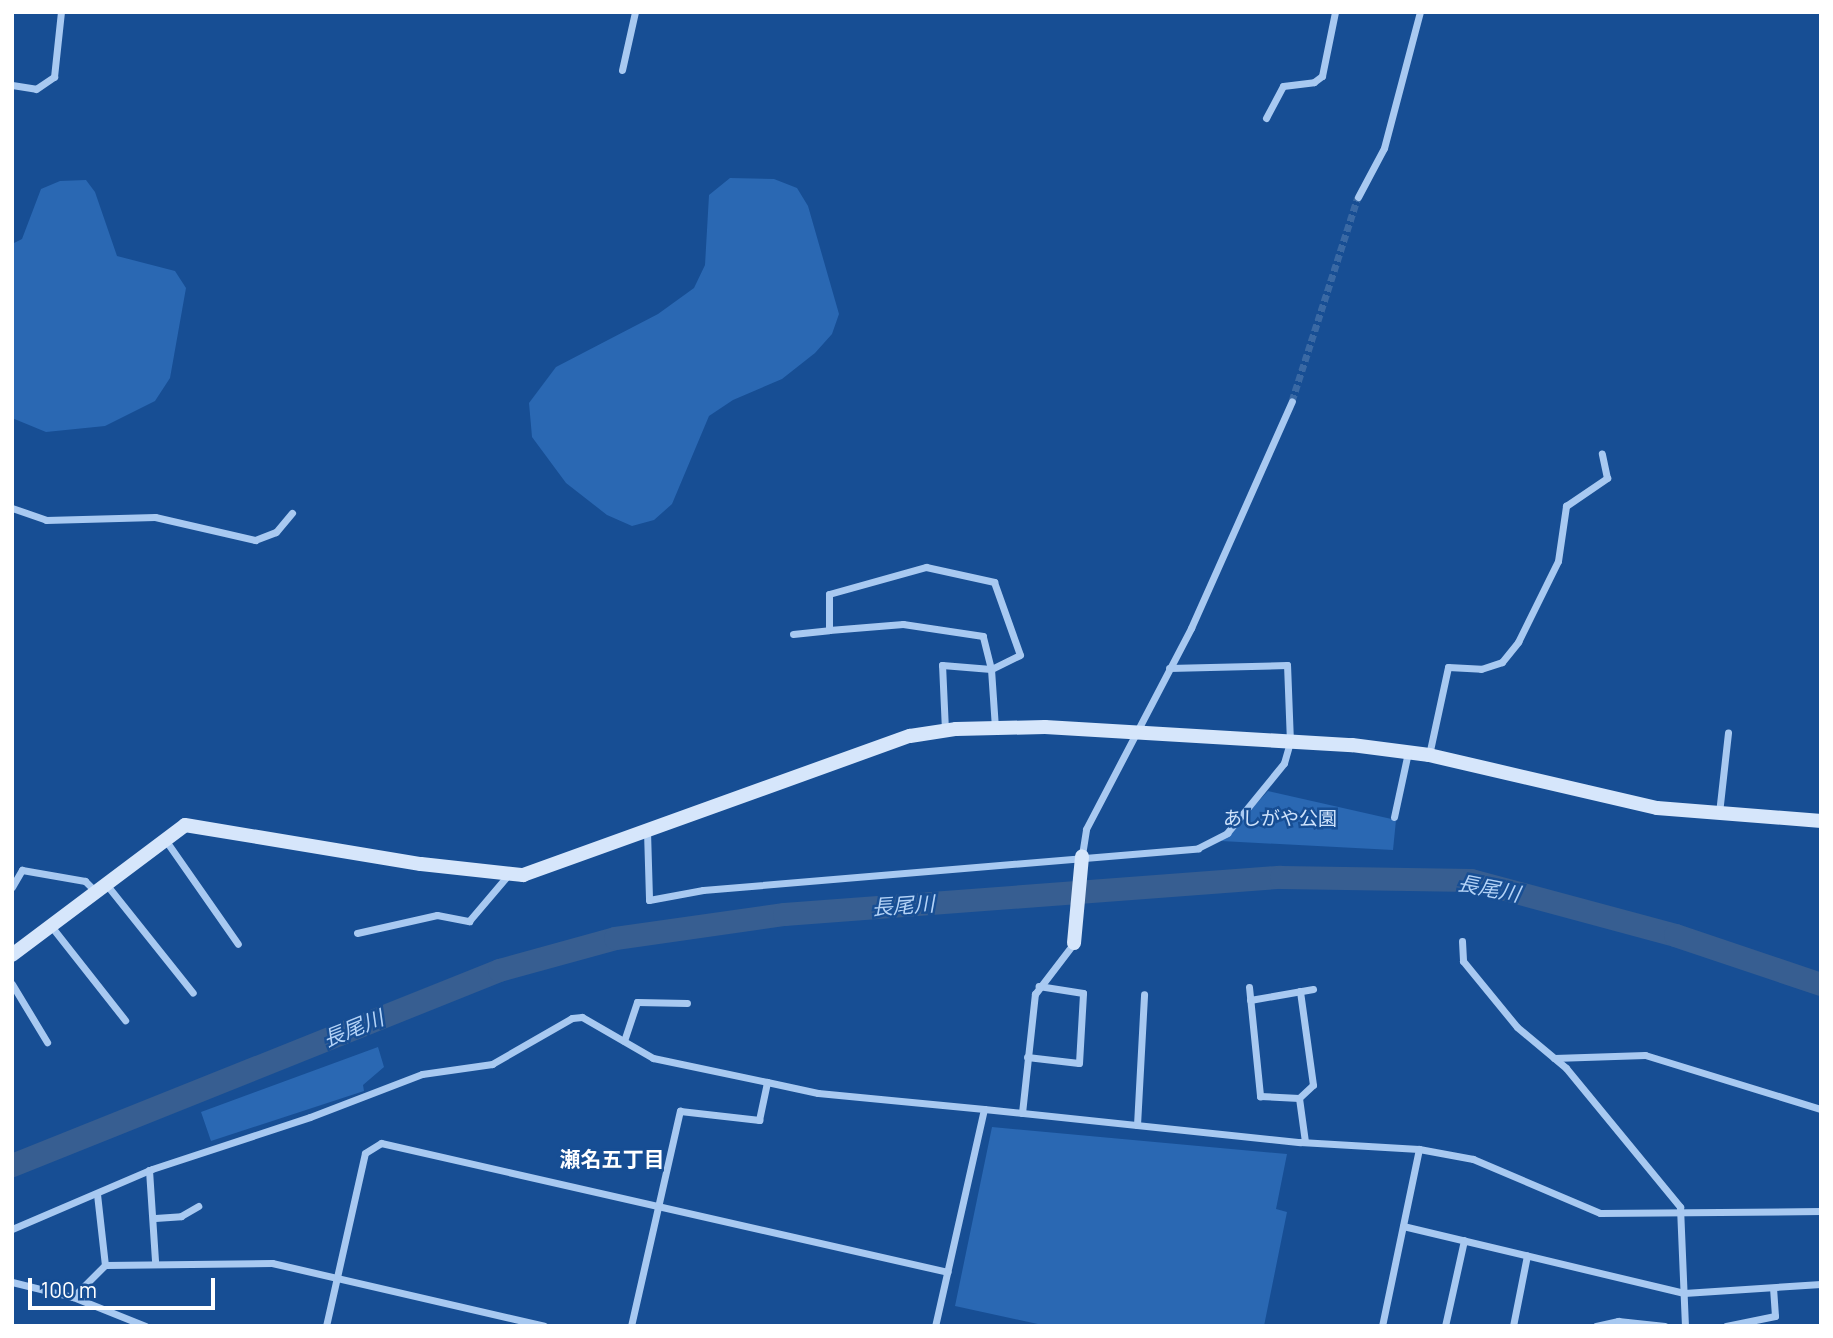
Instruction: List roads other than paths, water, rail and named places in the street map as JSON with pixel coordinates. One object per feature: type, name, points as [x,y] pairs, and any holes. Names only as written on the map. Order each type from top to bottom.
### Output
[{"type":"street","points":[[12,85],[36,89],[54,77],[61,12]]},
{"type":"street","points":[[622,70],[635,12]]},
{"type":"street","points":[[1266,118],[1283,86],[1314,82],[1321,76],[1335,12]]},
{"type":"street","points":[[1358,197],[1384,148],[1420,12]]},
{"type":"street","points":[[1022,1113],[1031,1009],[1040,986],[1074,943],[1086,829],[1169,668],[1292,401]]},
{"type":"street","points":[[1429,754],[1448,667],[1491,666],[1502,662],[1518,642],[1558,561],[1566,506],[1607,478],[1602,454]]},
{"type":"street","points":[[12,508],[47,520],[155,517],[255,540],[276,532],[292,513]]},
{"type":"street","points":[[830,630],[829,594],[926,567],[994,582],[1020,656],[991,669],[942,665],[945,730]]},
{"type":"street","points":[[793,634],[903,624],[983,636],[991,669],[995,727]]},
{"type":"street","points":[[647,828],[649,900],[702,890],[1198,848],[1227,833],[1284,763],[1290,742],[1287,665],[1169,668]]},
{"type":"street","points":[[13,953],[163,838],[185,825],[508,876],[523,874],[910,736],[945,730],[995,727],[1134,733],[1429,754],[1657,808],[1821,821]]},
{"type":"street","points":[[1718,814],[1728,733]]},
{"type":"street","points":[[1394,817],[1408,752]]},
{"type":"street","points":[[163,838],[238,944]]},
{"type":"street","points":[[12,887],[22,870],[85,881],[100,887],[193,993]]},
{"type":"street","points":[[357,933],[437,915],[469,921],[508,876]]},
{"type":"street","points":[[51,925],[125,1020]]},
{"type":"street","points":[[1462,941],[1463,961],[1517,1027],[1553,1058],[1682,1214],[1685,1326]]},
{"type":"street","points":[[12,984],[47,1042]]},
{"type":"street","points":[[1027,1057],[1079,1063],[1083,993],[1040,986]]},
{"type":"street","points":[[1249,987],[1260,1096],[1299,1098],[1313,1085],[1300,991]]},
{"type":"street","points":[[1251,1000],[1313,989]]},
{"type":"street","points":[[1137,1125],[1144,994]]},
{"type":"street","points":[[624,1041],[637,1002],[687,1003]]},
{"type":"street","points":[[12,1229],[149,1170],[310,1117],[422,1074],[492,1064],[572,1018],[583,1017],[670,1064],[818,1093],[1305,1142],[1419,1149],[1473,1159],[1600,1213],[1821,1211]]},
{"type":"street","points":[[1553,1058],[1645,1055],[1821,1109]]},
{"type":"street","points":[[631,1326],[680,1111],[759,1120],[768,1082]]},
{"type":"street","points":[[1299,1098],[1305,1142]]},
{"type":"street","points":[[935,1326],[985,1109]]},
{"type":"street","points":[[326,1326],[365,1153],[381,1143],[948,1272]]},
{"type":"street","points":[[1382,1326],[1419,1149]]},
{"type":"street","points":[[149,1170],[155,1218],[155,1261]]},
{"type":"street","points":[[97,1194],[105,1265]]},
{"type":"street","points":[[155,1218],[181,1216],[198,1206]]},
{"type":"street","points":[[1403,1226],[1684,1293],[1821,1284]]},
{"type":"street","points":[[1445,1326],[1464,1240]]},
{"type":"street","points":[[1513,1326],[1527,1255]]},
{"type":"street","points":[[73,1297],[105,1265],[155,1261],[272,1263],[544,1326]]},
{"type":"street","points":[[12,1282],[73,1297],[145,1326]]},
{"type":"street","points":[[1726,1326],[1775,1316],[1773,1289]]},
{"type":"street","points":[[1596,1326],[1618,1321],[1665,1326]]},
{"type":"waterway","name":"長尾川","points":[[12,1165],[499,970],[615,938],[784,914],[1281,877],[1471,880],[1675,935],[1821,984]]},
{"type":"tunnel","points":[[1292,401],[1358,197]]},
{"type":"district","name":"瀬名五丁目","points":[[612,1159]]},
{"type":"park label","name":"あしがや公園","points":[[1280,819]]}]
